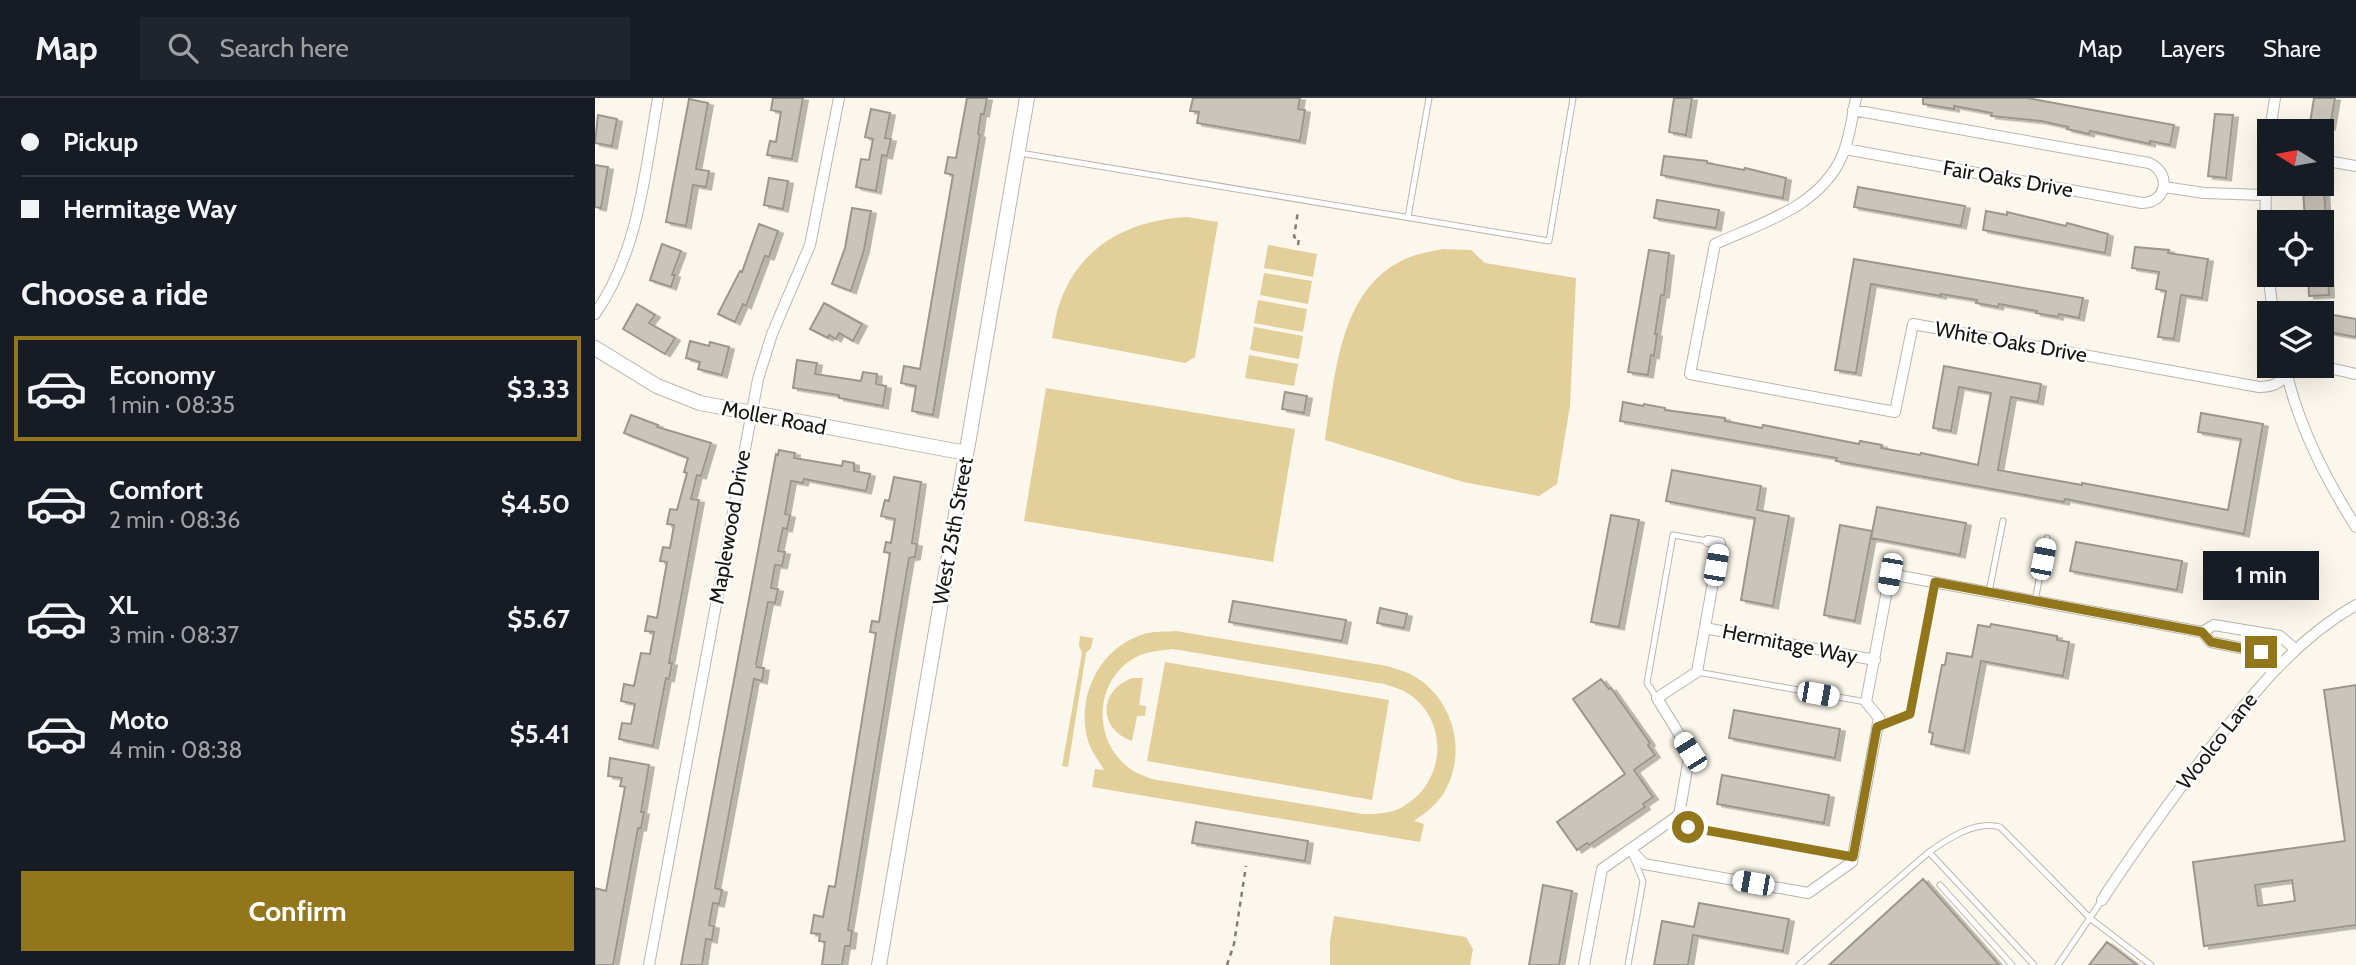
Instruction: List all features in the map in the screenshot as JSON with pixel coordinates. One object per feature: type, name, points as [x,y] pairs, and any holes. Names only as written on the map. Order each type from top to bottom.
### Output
[{"type":"street","points":[[595,314],[616,276],[632,235],[658,98]]},
{"type":"street","name":"Maplewood Drive","points":[[649,965],[751,414],[768,346],[810,245],[839,98]]},
{"type":"street","name":"West 25th Street","points":[[879,965],[1027,98]]},
{"type":"street","points":[[1845,149],[1856,98]]},
{"type":"street","points":[[2272,119],[2275,98]]},
{"type":"street","name":"Fair Oaks Drive","points":[[1845,149],[2142,203],[2155,201],[2162,194],[2164,187],[2162,174],[2149,163],[1853,110]]},
{"type":"street","name":"White Oaks Drive","points":[[1845,149],[1829,177],[1807,200],[1715,244],[1690,374],[1895,412],[1913,324],[2259,387],[2275,385],[2280,378]]},
{"type":"street","points":[[2335,162],[2356,166]]},
{"type":"street","points":[[2164,187],[2204,193],[2257,195]]},
{"type":"street","points":[[2264,196],[2266,261],[2271,301]]},
{"type":"street","name":"Moller Road","points":[[595,348],[633,373],[681,397],[751,414],[966,453]]},
{"type":"street","name":"White Oaks Drive","points":[[2334,370],[2356,374]]},
{"type":"street","points":[[2288,378],[2314,450],[2356,527]]},
{"type":"street","name":"Hermitage Way","points":[[1697,672],[1720,543],[1708,541]]},
{"type":"street","name":"Hermitage Way","points":[[1866,702],[1890,574],[2202,632],[2211,642],[2261,652],[2279,664]]},
{"type":"street","name":"Woolco Lane","points":[[2102,900],[2147,831],[2279,664],[2320,629],[2356,605]]},
{"type":"street","name":"Hermitage Way","points":[[2202,632],[2214,625],[2280,636],[2295,649]]},
{"type":"street","name":"Hermitage Way","points":[[1705,628],[1875,660]]},
{"type":"street","points":[[1584,965],[1602,869],[1679,815],[1690,752],[1657,698],[1697,672]]},
{"type":"street","points":[[1630,849],[1644,864],[1808,893],[1852,862],[1879,718],[1866,702]]},
{"type":"lane","points":[[1408,217],[1429,98]]},
{"type":"lane","points":[[1017,152],[1549,240],[1573,98]]},
{"type":"lane","points":[[1989,592],[2003,522]]},
{"type":"lane","points":[[1657,698],[1647,683],[1673,535],[1708,541]]},
{"type":"lane","points":[[2035,601],[2047,538]]},
{"type":"lane","points":[[1877,727],[1910,714],[1935,582]]},
{"type":"lane","points":[[1697,672],[1866,702]]},
{"type":"lane","points":[[1679,815],[1688,827],[1853,857]]},
{"type":"lane","points":[[1799,965],[1929,852],[1947,839],[1989,824],[2000,827],[2091,919],[2151,965]]},
{"type":"lane","points":[[1627,965],[1643,881],[1630,849]]},
{"type":"lane","points":[[1929,852],[2034,965]]},
{"type":"lane","points":[[1940,885],[2012,965]]},
{"type":"lane","points":[[2058,965],[2102,900]]},
{"type":"path","points":[[1298,211],[1294,237],[1299,238],[1298,244]]},
{"type":"path","points":[[1227,965],[1234,944],[1246,866]]},
{"type":"shaded area","points":[[1187,217],[1218,222],[1195,357],[1185,363],[1052,338],[1059,306],[1069,282],[1094,251],[1127,230],[1166,219]]},
{"type":"shaded area","points":[[1268,245],[1317,254],[1313,277],[1264,268]]},
{"type":"shaded area","points":[[1443,249],[1471,250],[1485,263],[1576,278],[1570,406],[1557,484],[1539,496],[1463,482],[1325,440],[1343,340],[1364,294],[1380,275],[1401,261]]},
{"type":"shaded area","points":[[1264,273],[1312,281],[1308,304],[1260,295]]},
{"type":"shaded area","points":[[1258,300],[1307,309],[1303,332],[1254,323]]},
{"type":"shaded area","points":[[1254,327],[1303,336],[1299,359],[1250,350]]},
{"type":"shaded area","points":[[1249,355],[1298,364],[1294,386],[1245,378]]},
{"type":"shaded area","points":[[1046,388],[1295,429],[1273,562],[1024,521]]},
{"type":"shaded area","points":[[1176,631],[1387,666],[1426,684],[1437,696],[1452,724],[1455,756],[1453,772],[1441,797],[1414,821],[1424,824],[1420,842],[1092,787],[1095,769],[1104,770],[1089,745],[1085,724],[1085,707],[1095,674],[1117,648],[1131,639],[1148,633]],"holes":[[[1173,649],[1384,684],[1404,691],[1419,702],[1429,716],[1437,748],[1429,781],[1418,795],[1399,809],[1384,813],[1363,814],[1152,779],[1134,771],[1119,759],[1110,746],[1105,731],[1104,699],[1110,684],[1131,660],[1152,652]]]},
{"type":"shaded area","points":[[1080,636],[1093,638],[1091,648],[1086,653],[1068,767],[1062,766],[1082,653],[1079,646]]},
{"type":"shaded area","points":[[1165,662],[1389,700],[1372,800],[1147,761]]},
{"type":"shaded area","points":[[1132,678],[1143,678],[1139,705],[1146,706],[1145,716],[1137,716],[1132,741],[1113,728],[1107,710],[1108,700],[1113,692]]},
{"type":"shaded area","points":[[1334,916],[1466,937],[1473,949],[1470,965],[1330,965]]},
{"type":"building","points":[[773,98],[803,98],[792,159],[767,155],[770,141],[776,142],[781,112],[771,110]]},
{"type":"building","points":[[967,98],[987,98],[984,114],[981,114],[980,135],[933,415],[912,411],[916,386],[901,383],[904,366],[920,369],[953,175],[945,173],[948,157],[956,158]]},
{"type":"building","points":[[1193,98],[1300,98],[1298,109],[1305,110],[1300,141],[1197,123],[1199,112],[1190,111]]},
{"type":"building","points":[[1674,98],[1692,98],[1686,135],[1669,132]]},
{"type":"building","points":[[1923,98],[2027,98],[2174,125],[2170,145],[2150,141],[2150,144],[2090,131],[2089,134],[2041,121],[1991,116],[1992,113],[1954,106],[1954,109],[1923,104]]},
{"type":"building","points":[[2314,98],[2335,98],[2331,119],[2311,119]]},
{"type":"building","points":[[689,99],[708,103],[696,169],[709,171],[706,187],[693,185],[686,226],[666,222]]},
{"type":"building","points":[[871,109],[890,113],[885,138],[891,139],[887,156],[882,155],[876,191],[856,187],[861,159],[869,160],[873,139],[865,137]]},
{"type":"building","points":[[2215,114],[2233,115],[2226,178],[2208,176]]},
{"type":"building","points":[[598,115],[617,119],[612,146],[595,143]]},
{"type":"building","points":[[1664,156],[1707,161],[1786,178],[1783,198],[1661,175]]},
{"type":"building","points":[[595,165],[608,167],[601,208],[595,207]]},
{"type":"building","points":[[769,178],[788,181],[783,209],[764,205]]},
{"type":"building","points":[[1858,187],[1965,206],[1961,226],[1854,207]]},
{"type":"building","points":[[2303,196],[2325,196],[2325,210],[2304,210]]},
{"type":"building","points":[[1657,200],[1719,210],[1716,228],[1654,218]]},
{"type":"building","points":[[852,208],[871,211],[864,250],[851,291],[832,284],[845,248]]},
{"type":"building","points":[[1986,211],[2007,215],[2007,212],[2066,226],[2067,223],[2108,234],[2105,253],[1983,230]]},
{"type":"building","points":[[759,224],[778,231],[769,257],[765,256],[746,306],[743,304],[735,322],[718,314],[740,271],[742,272]]},
{"type":"building","points":[[662,244],[681,251],[672,275],[675,275],[671,287],[650,280]]},
{"type":"building","points":[[2135,247],[2169,250],[2168,253],[2208,259],[2202,298],[2181,295],[2174,339],[2158,337],[2166,291],[2156,289],[2159,272],[2132,268]]},
{"type":"building","points":[[1649,250],[1669,253],[1664,295],[1661,295],[1655,334],[1654,356],[1651,355],[1648,375],[1628,372]]},
{"type":"building","points":[[1854,259],[2083,298],[2079,318],[2059,314],[2058,317],[1999,304],[1998,307],[1976,303],[1977,300],[1871,284],[1856,373],[1835,370]]},
{"type":"building","points":[[2309,287],[2329,287],[2329,295],[2309,296]]},
{"type":"building","points":[[824,303],[862,324],[853,341],[839,333],[836,339],[829,335],[828,338],[810,329]]},
{"type":"building","points":[[637,304],[655,315],[649,323],[675,338],[665,354],[623,329]]},
{"type":"building","points":[[2334,315],[2356,319],[2356,337],[2334,333]]},
{"type":"building","points":[[690,341],[729,347],[722,375],[698,369],[700,362],[686,358]]},
{"type":"building","points":[[797,360],[817,363],[815,374],[861,381],[863,372],[877,374],[876,384],[886,386],[883,406],[839,398],[839,395],[793,388]]},
{"type":"building","points":[[1944,366],[2041,384],[2038,402],[2011,397],[1998,470],[2228,510],[2241,439],[2198,432],[2201,413],[2263,424],[2244,534],[2065,499],[2064,502],[1836,461],[1837,458],[1620,421],[1623,402],[1644,404],[1665,410],[1725,418],[1725,421],[1762,428],[1763,425],[1859,444],[1860,441],[1882,445],[1881,448],[1978,465],[1991,393],[1959,387],[1951,431],[1933,428]]},
{"type":"building","points":[[1285,392],[1307,396],[1304,413],[1282,409]]},
{"type":"building","points":[[631,415],[658,425],[657,427],[711,443],[701,476],[697,475],[691,499],[699,500],[669,663],[672,663],[669,679],[666,678],[653,746],[619,739],[622,723],[631,724],[635,704],[621,701],[624,684],[634,686],[641,653],[650,654],[654,632],[645,631],[648,616],[657,618],[667,562],[660,561],[663,547],[670,548],[674,525],[667,524],[670,509],[677,510],[687,473],[684,472],[688,458],[624,433]]},
{"type":"building","points":[[779,450],[795,453],[794,458],[842,466],[843,461],[854,463],[854,471],[870,474],[866,491],[804,479],[803,483],[791,481],[785,514],[790,515],[787,529],[783,528],[778,551],[785,552],[782,566],[775,565],[771,588],[778,589],[775,603],[768,602],[756,664],[757,667],[764,668],[762,681],[754,679],[715,888],[722,890],[719,904],[713,903],[709,925],[714,926],[712,940],[706,939],[702,965],[681,965],[776,454],[778,455]]},
{"type":"building","points":[[1672,470],[1761,486],[1757,510],[1789,516],[1773,606],[1741,600],[1755,518],[1666,501]]},
{"type":"building","points":[[894,477],[921,482],[912,543],[917,544],[915,557],[909,558],[894,647],[848,930],[852,931],[850,946],[845,946],[842,965],[822,965],[825,942],[819,941],[820,934],[811,933],[814,915],[823,917],[829,886],[835,887],[876,633],[870,632],[872,621],[879,622],[890,553],[884,552],[886,542],[891,543],[895,519],[881,516],[885,500],[889,501]]},
{"type":"building","points":[[1877,507],[1966,523],[1960,555],[1871,538]]},
{"type":"building","points":[[1611,515],[1639,520],[1619,627],[1591,622]]},
{"type":"building","points":[[1840,525],[1872,531],[1855,621],[1824,615]]},
{"type":"building","points":[[2076,542],[2182,561],[2177,590],[2070,571]]},
{"type":"building","points":[[1233,601],[1346,620],[1342,641],[1229,622]]},
{"type":"building","points":[[1380,608],[1407,614],[1404,628],[1377,623]]},
{"type":"building","points":[[1991,624],[2057,636],[2057,640],[2069,642],[2063,676],[1981,661],[1964,751],[1931,744],[1933,733],[1929,732],[1942,665],[1945,665],[1947,653],[1972,657],[1978,625],[1990,627]]},
{"type":"building","points":[[1601,679],[1611,688],[1650,743],[1648,745],[1655,755],[1634,770],[1653,797],[1643,804],[1645,807],[1589,845],[1587,843],[1577,850],[1557,822],[1625,774],[1573,699]]},
{"type":"building","points":[[2356,685],[2356,925],[2204,946],[2193,862],[2345,841],[2324,690]],"holes":[[[2292,880],[2295,901],[2258,906],[2255,885]]]},
{"type":"building","points":[[1734,710],[1840,729],[1835,758],[1729,738]]},
{"type":"building","points":[[610,758],[649,765],[641,812],[644,812],[641,828],[638,828],[613,965],[595,965],[595,888],[606,891],[625,787],[620,786],[622,778],[608,776]]},
{"type":"building","points":[[1722,775],[1829,795],[1824,823],[1717,804]]},
{"type":"building","points":[[1196,822],[1308,841],[1305,861],[1192,843]]},
{"type":"building","points":[[1923,879],[1999,965],[1829,965]]},
{"type":"building","points":[[1543,885],[1572,891],[1559,965],[1529,965]]},
{"type":"building","points":[[1699,903],[1789,919],[1783,951],[1693,935],[1688,965],[1654,965],[1662,921],[1694,927]]},
{"type":"building","points":[[2107,942],[2137,965],[2089,965]]},
{"type":"route","points":[[1688,827],[1853,857],[1877,727],[1910,714],[1935,582],[2202,632],[2211,642],[2261,652]]}]
